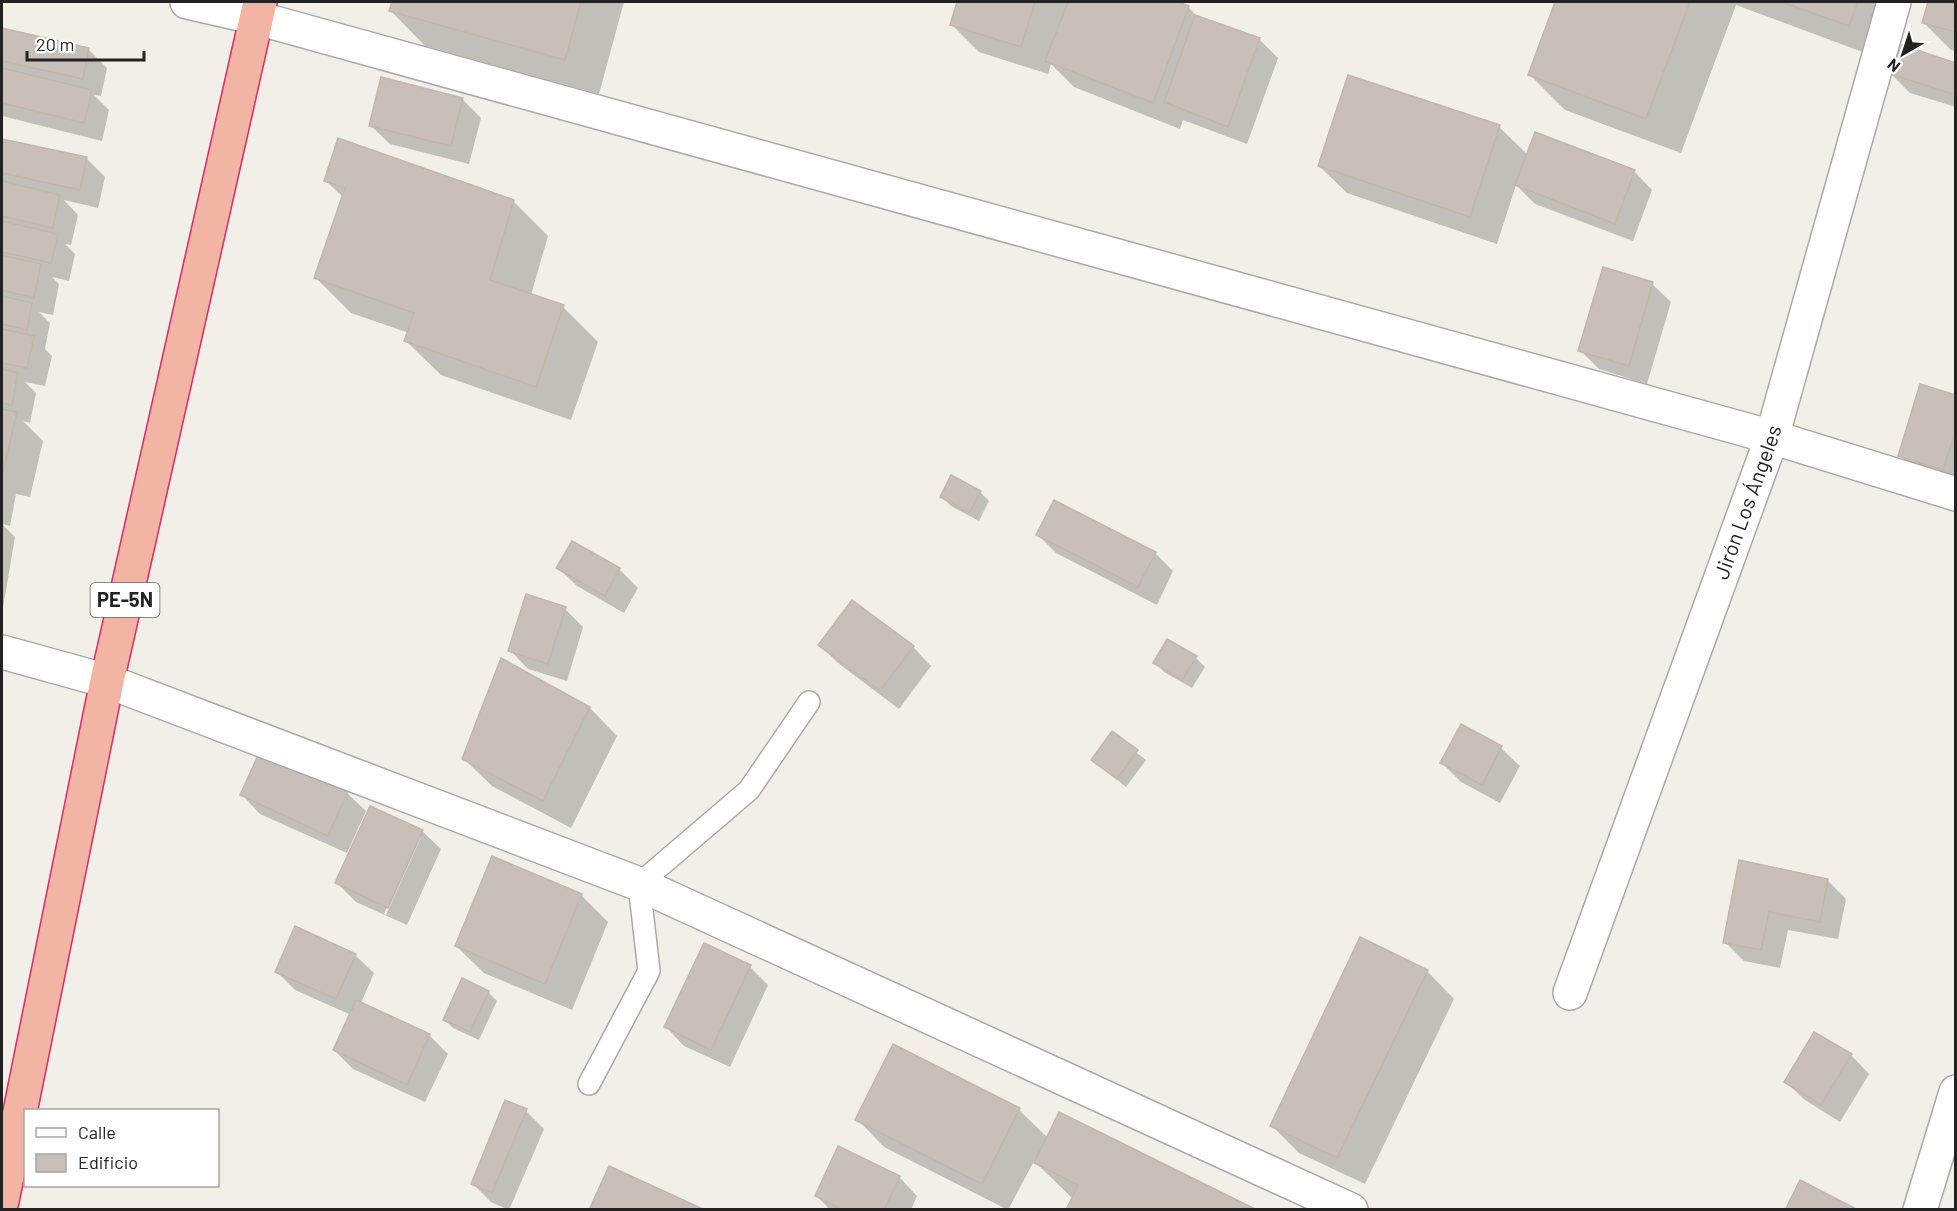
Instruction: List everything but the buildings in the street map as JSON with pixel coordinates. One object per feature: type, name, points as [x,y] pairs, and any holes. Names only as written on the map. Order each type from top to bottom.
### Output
[{"type":"highway","name":"PE-5N","points":[[2,1201],[107,681],[258,10]]},
{"type":"street","points":[[187,2],[258,10],[1772,437],[1956,494]]},
{"type":"street","name":"Jirón Los Ángeles","points":[[1570,993],[1772,437],[1893,2]]},
{"type":"street","points":[[2,651],[107,681],[639,885],[1351,1209]]},
{"type":"street","points":[[1920,1209],[1956,1092]]},
{"type":"lane","points":[[589,1084],[649,971],[639,885],[749,790],[809,702]]}]
